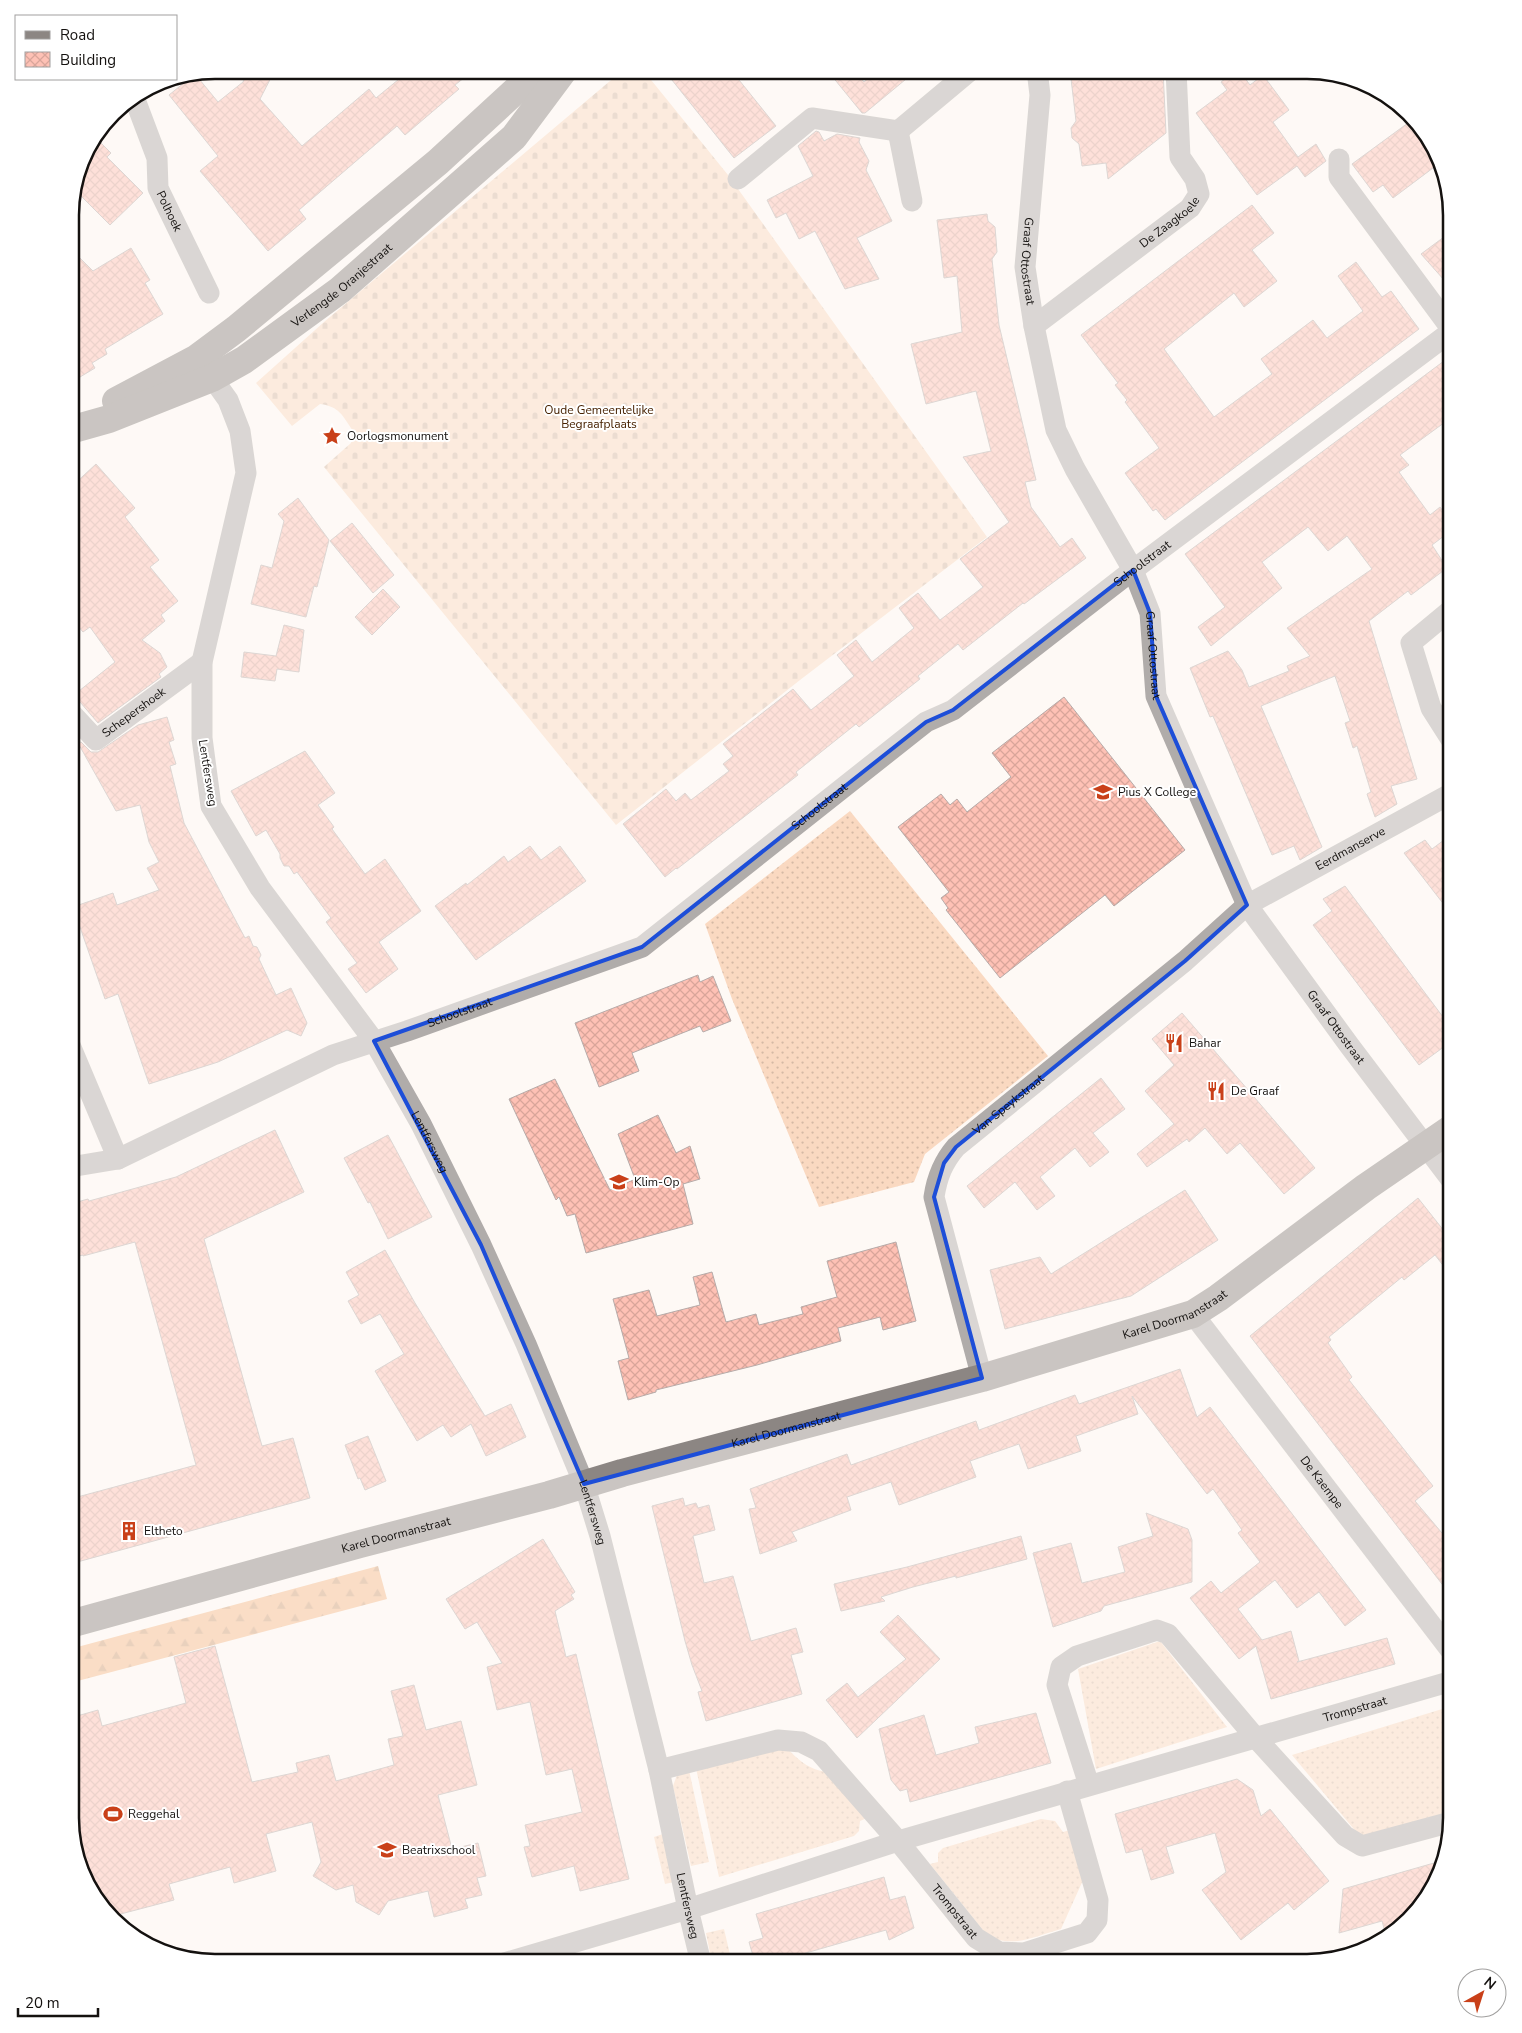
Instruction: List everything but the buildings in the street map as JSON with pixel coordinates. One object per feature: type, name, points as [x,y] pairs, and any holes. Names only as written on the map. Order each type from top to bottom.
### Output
[{"type":"main road","name":"Verlengde Oranjestraat","points":[[79,427],[109,419],[204,368],[236,329],[438,162],[528,79]]},
{"type":"main road","name":"Verlengde Oranjestraat","points":[[79,421],[204,368],[244,360],[340,290],[514,137],[557,79]]},
{"type":"main road","name":"Karel Doormanstraat","points":[[79,1622],[351,1546],[549,1495],[982,1378],[1193,1314],[1218,1298],[1443,1134]]},
{"type":"street","points":[[738,179],[812,118],[898,131],[961,79]]},
{"type":"street","name":"Graaf Ottostraat","points":[[1038,79],[1040,95],[1025,268],[1034,326],[1056,430],[1075,469],[1133,570],[1150,613],[1156,696],[1247,905],[1443,1170]]},
{"type":"street","name":"De Zaagkoele","points":[[1034,326],[1190,208],[1199,194],[1195,179],[1180,157],[1176,79]]},
{"type":"street","name":"Polhoek","points":[[137,104],[157,158],[158,188],[209,293]]},
{"type":"street","points":[[898,131],[912,201]]},
{"type":"street","points":[[1339,159],[1338,177],[1443,318]]},
{"type":"street","name":"Schoolstraat","points":[[79,1166],[118,1159],[333,1055],[416,1028],[642,947],[926,722],[953,710],[1133,570],[1443,337]]},
{"type":"street","name":"Lentfersweg","points":[[204,368],[228,400],[240,431],[246,473],[202,662],[202,738],[211,806],[260,888],[374,1041],[421,1124],[481,1245],[526,1344],[584,1484],[600,1536],[658,1770],[699,1954]]},
{"type":"street","points":[[1443,616],[1411,643],[1431,708],[1443,727]]},
{"type":"street","name":"Schepershoek","points":[[79,722],[96,740],[202,662]]},
{"type":"street","name":"Eerdmanserve","points":[[1247,905],[1443,798]]},
{"type":"street","name":"Van Speykstraat","points":[[982,1378],[934,1197],[944,1163],[956,1147],[1185,962],[1247,905]]},
{"type":"street","points":[[79,1066],[118,1159]]},
{"type":"street","name":"De Kaempe","points":[[1193,1314],[1443,1640]]},
{"type":"street","points":[[1089,1785],[1056,1686],[1061,1667],[1077,1656],[1157,1630],[1168,1634],[1256,1737],[1345,1836],[1362,1846],[1443,1824]]},
{"type":"street","name":"Trompstraat","points":[[535,1954],[688,1909],[898,1841],[1443,1684]]},
{"type":"street","name":"Trompstraat","points":[[658,1770],[778,1740],[801,1742],[819,1750],[898,1841],[976,1938],[999,1952],[1024,1953],[1087,1933],[1097,1920],[1098,1900],[1067,1791]]},
{"type":"highlighted area","points":[[1133,570],[1150,613],[1156,696],[1247,905],[1185,961],[956,1147],[944,1163],[934,1197],[982,1378],[584,1484],[481,1245],[374,1041],[642,947],[926,722],[953,710]]},
{"type":"green space","name":"Oude Gemeentelijke Begraafplaats","points":[[612,79],[650,79],[728,175],[987,537],[800,680],[616,825],[324,467],[351,443],[353,431],[343,416],[332,407],[320,404],[292,426],[256,383],[324,322]]},
{"type":"green space","points":[[850,811],[1048,1056],[925,1154],[914,1182],[819,1207],[732,999],[705,924]]},
{"type":"green space","points":[[378,1566],[387,1599],[79,1681],[79,1647]]},
{"type":"green space","points":[[1160,1641],[1227,1727],[1096,1769],[1078,1669]]},
{"type":"green space","points":[[1443,1709],[1443,1820],[1363,1840],[1292,1755]]},
{"type":"green space","points":[[783,1744],[798,1759],[810,1767],[830,1772],[867,1818],[860,1821],[859,1831],[854,1836],[719,1877],[696,1768]]},
{"type":"green space","points":[[689,1770],[709,1862],[691,1866],[673,1786],[677,1775]]},
{"type":"green space","points":[[1041,1819],[1055,1821],[1063,1832],[1070,1830],[1084,1878],[1061,1929],[1023,1940],[1005,1941],[995,1939],[986,1934],[930,1864],[938,1862],[938,1853],[943,1848]]},
{"type":"green space","points":[[663,1834],[674,1882],[665,1884],[654,1837]]},
{"type":"green space","points":[[724,1929],[730,1954],[710,1953],[706,1933]]},
{"type":"place","name":"Oorlogsmonument","points":[[332,436]]},
{"type":"place","name":"Pius X College","points":[[1103,792]]},
{"type":"place","name":"Bahar","points":[[1174,1043]]},
{"type":"place","name":"De Graaf","points":[[1216,1091]]},
{"type":"place","name":"Klim-Op","points":[[619,1182]]},
{"type":"place","name":"Eltheto","points":[[129,1531]]},
{"type":"place","name":"Reggehal","points":[[113,1814]]},
{"type":"place","name":"Beatrixschool","points":[[387,1850]]}]
